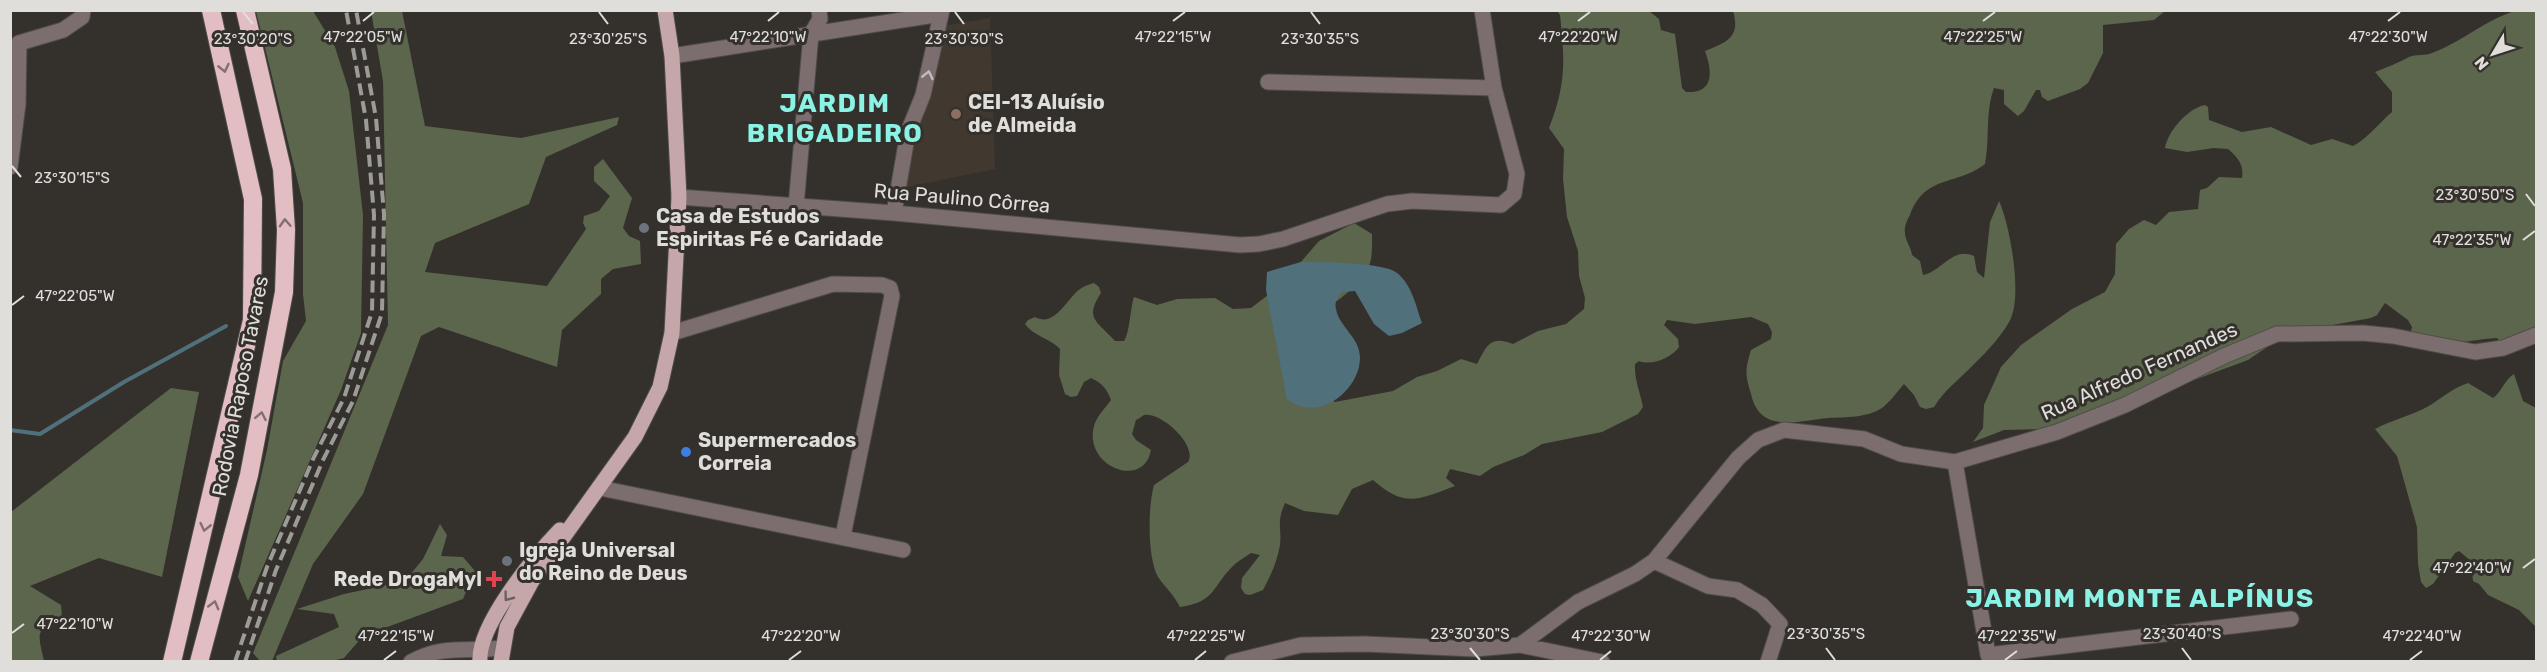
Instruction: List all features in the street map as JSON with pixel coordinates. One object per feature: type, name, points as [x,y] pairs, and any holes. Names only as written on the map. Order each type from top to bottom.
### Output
[{"type":"highway","name":"Rodovia Raposo Tavares","points":[[172,662],[252,320],[254,199],[211,10]]},
{"type":"highway","name":"Rodovia Raposo Tavares","points":[[199,662],[249,475],[284,292],[286,230],[282,169],[245,10]]},
{"type":"main road","points":[[502,655],[507,627],[532,581],[635,437],[660,387],[672,333],[680,196],[672,56],[665,10]]},
{"type":"main road","points":[[479,656],[482,638],[498,610],[547,544],[600,488]]},
{"type":"street","points":[[10,167],[18,104],[15,42],[63,30],[82,17],[83,10]]},
{"type":"street","points":[[796,206],[811,34],[820,19],[819,10]]},
{"type":"street","name":"Rua Paulino Côrrea","points":[[680,196],[1240,245],[1282,239],[1330,224],[1362,210],[1387,204],[1412,201],[1501,205],[1514,194],[1517,174],[1494,88],[1482,10]]},
{"type":"street","points":[[672,56],[941,12],[923,95],[908,132],[894,213]]},
{"type":"street","points":[[1268,82],[1494,88]]},
{"type":"street","points":[[672,333],[833,284],[882,285],[890,288],[892,296],[843,536]]},
{"type":"street","name":"Rua Alfredo Fernandes","points":[[1520,645],[1578,602],[1654,561],[1738,458],[1758,440],[1784,430],[1864,439],[1901,454],[1955,462],[2067,428],[2125,405],[2224,356],[2277,334],[2363,333],[2393,336],[2475,352],[2502,348],[2536,335]]},
{"type":"street","points":[[1955,462],[1988,655],[2290,619]]},
{"type":"street","points":[[600,488],[903,550]]},
{"type":"street","points":[[1654,561],[1708,585],[1737,590],[1762,605],[1776,617],[1780,624],[1768,662]]},
{"type":"street","points":[[1232,662],[1301,645],[1365,644],[1475,649],[1520,645],[1602,662]]},
{"type":"street","points":[[411,662],[430,652],[450,648],[479,656],[502,655]]},
{"type":"shaded area","name":"CEI-13 Aluísio de Almeida","points":[[990,18],[995,169],[902,188],[943,26]]},
{"type":"green space","points":[[256,11],[313,11],[335,47],[349,91],[363,215],[361,333],[341,390],[248,601],[238,577],[267,450],[283,361],[306,321],[303,294],[303,203]]},
{"type":"green space","points":[[371,11],[402,11],[425,126],[521,138],[619,117],[617,125],[546,157],[529,204],[435,243],[425,272],[547,286],[586,229],[583,223],[584,216],[599,211],[610,196],[594,181],[594,167],[603,159],[632,198],[623,228],[629,236],[640,241],[641,264],[613,269],[601,279],[601,294],[562,330],[557,367],[439,327],[421,336],[363,494],[313,564],[272,661],[260,661],[253,653],[388,325],[383,81]]},
{"type":"green space","points":[[1557,11],[1649,11],[1659,19],[1661,30],[1675,34],[1682,88],[1686,92],[1695,92],[1707,85],[1709,79],[1709,66],[1705,51],[1725,42],[1733,33],[1735,20],[1733,11],[2165,11],[2154,20],[2103,25],[2103,53],[2088,83],[2080,89],[2048,101],[2042,97],[2040,90],[2036,90],[2024,111],[2018,116],[2004,104],[2004,90],[1994,88],[1991,97],[1985,164],[1974,171],[1933,187],[1916,202],[1907,221],[1905,233],[1912,255],[1920,261],[1923,275],[1953,257],[1967,254],[1974,256],[1977,272],[1984,278],[1990,222],[1999,201],[2011,242],[2015,276],[2014,307],[2008,324],[2000,336],[1948,389],[1934,407],[1926,409],[1920,407],[1914,395],[1904,384],[1885,406],[1870,414],[1792,422],[1771,420],[1762,415],[1756,407],[1746,372],[1751,350],[1771,339],[1772,332],[1768,324],[1751,317],[1695,324],[1667,320],[1664,325],[1678,339],[1679,347],[1671,355],[1661,360],[1639,361],[1635,364],[1636,380],[1643,407],[1638,414],[1602,432],[1542,444],[1524,455],[1493,467],[1480,476],[1450,469],[1446,478],[1455,486],[1421,498],[1403,498],[1394,495],[1373,480],[1352,489],[1338,515],[1304,511],[1285,503],[1280,520],[1279,551],[1263,590],[1250,595],[1245,594],[1241,588],[1242,578],[1260,555],[1251,553],[1235,564],[1208,597],[1192,605],[1180,607],[1154,568],[1150,545],[1150,518],[1154,485],[1188,462],[1190,455],[1188,447],[1168,424],[1160,419],[1144,415],[1136,420],[1132,434],[1136,440],[1151,450],[1146,462],[1137,469],[1126,471],[1115,468],[1104,461],[1096,451],[1093,438],[1096,420],[1111,400],[1108,393],[1101,384],[1091,378],[1084,382],[1077,396],[1071,397],[1065,394],[1059,375],[1060,349],[1025,324],[1035,317],[1049,319],[1060,311],[1080,289],[1094,283],[1099,287],[1101,293],[1093,314],[1098,324],[1115,341],[1124,341],[1126,337],[1134,297],[1157,305],[1177,299],[1215,298],[1233,309],[1251,308],[1281,285],[1319,241],[1354,223],[1372,234],[1369,267],[1357,285],[1310,321],[1317,392],[1335,402],[1393,391],[1417,377],[1437,371],[1461,359],[1477,364],[1487,347],[1494,341],[1513,344],[1538,331],[1566,324],[1584,309],[1585,298],[1579,276],[1578,251],[1567,217],[1563,179],[1564,149],[1549,128],[1559,99],[1563,73],[1562,31],[1560,15]]},
{"type":"green space","points":[[2515,11],[2536,11],[2536,329],[2502,344],[2497,338],[2453,343],[2431,342],[2411,331],[2412,327],[2408,320],[2385,303],[2377,315],[2371,318],[2305,330],[2282,337],[2248,360],[2178,386],[2085,428],[2004,430],[1973,442],[1983,428],[1984,405],[2001,367],[2021,345],[2072,309],[2105,292],[2115,274],[2116,244],[2129,229],[2144,220],[2156,225],[2169,212],[2198,209],[2200,190],[2207,188],[2219,177],[2242,178],[2240,162],[2228,149],[2214,148],[2187,152],[2165,148],[2174,128],[2186,115],[2205,105],[2208,107],[2209,120],[2242,132],[2271,127],[2311,145],[2332,139],[2353,146],[2392,112],[2392,92],[2375,72],[2409,57],[2429,54],[2443,48]]},
{"type":"green space","points":[[2514,374],[2523,401],[2536,408],[2536,627],[2519,610],[2488,595],[2479,584],[2473,581],[2471,561],[2459,551],[2455,553],[2433,584],[2426,588],[2421,582],[2417,527],[2397,456],[2375,429],[2427,407],[2468,383],[2493,398]]},
{"type":"green space","points":[[171,388],[199,392],[162,577],[99,558],[30,586],[61,605],[62,616],[42,629],[40,634],[44,661],[11,661],[11,512]]},
{"type":"green space","points":[[440,524],[447,535],[441,556],[463,557],[475,571],[463,599],[363,636],[344,658],[332,661],[277,661],[276,656],[339,627],[334,614],[297,609],[344,594],[405,581],[423,559]]},
{"type":"water","points":[[1301,262],[1351,263],[1390,269],[1406,283],[1422,323],[1402,333],[1389,336],[1374,324],[1355,291],[1342,292],[1336,302],[1336,309],[1341,321],[1357,344],[1360,358],[1359,368],[1355,378],[1342,395],[1324,406],[1314,408],[1287,400],[1266,290],[1267,272]]},
{"type":"waterway","points":[[10,430],[40,434],[124,382],[226,326]]},
{"type":"railway","points":[[235,662],[267,567],[314,457],[344,398],[372,312],[374,215],[366,120],[346,10]]},
{"type":"railway","points":[[245,662],[276,570],[323,460],[353,401],[382,313],[384,214],[376,118],[356,10]]},
{"type":"place","name":"CEI-13 Aluísio de Almeida","points":[[956,114]]},
{"type":"place","name":"Casa de Estudos Espiritas Fé e Caridade","points":[[644,228]]},
{"type":"place","name":"Supermercados Correia","points":[[686,452]]},
{"type":"place","name":"Igreja Universal do Reino de Deus","points":[[507,561]]},
{"type":"place","name":"Rede DrogaMyl","points":[[494,579]]},
{"type":"district","name":"JARDIM BRIGADEIRO","points":[[835,118]]},
{"type":"district","name":"JARDIM MONTE ALPÍNUS","points":[[2140,598]]}]
